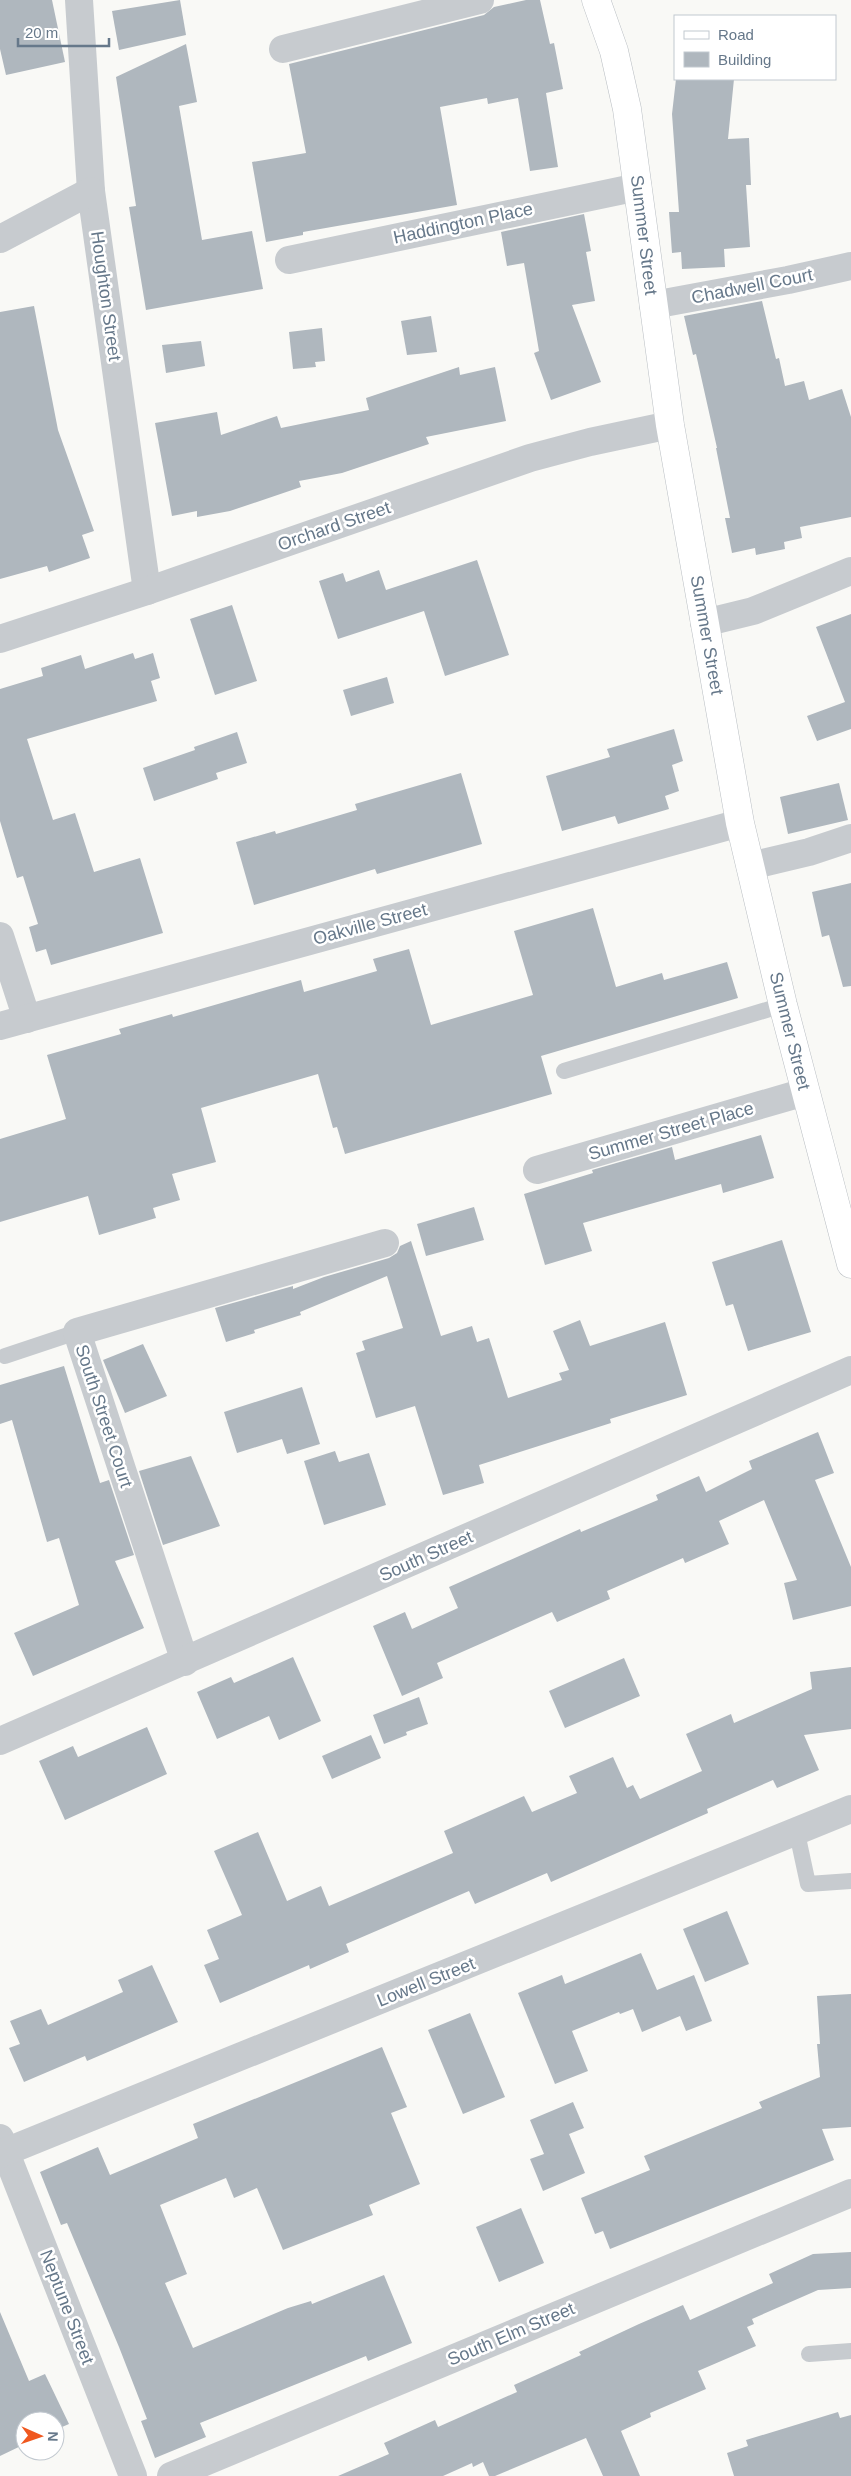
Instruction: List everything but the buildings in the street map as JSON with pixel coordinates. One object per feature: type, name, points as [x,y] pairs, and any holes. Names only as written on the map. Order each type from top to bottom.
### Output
[{"type":"main road","name":"Summer Street","points":[[596,0],[614,51],[622,83],[670,425],[740,823],[783,1005],[851,1264]]},
{"type":"street","name":"Houghton Street","points":[[79,0],[91,191],[147,591]]},
{"type":"street","points":[[283,49],[480,0]]},
{"type":"street","name":"Haddington Place","points":[[289,260],[638,187]]},
{"type":"street","points":[[0,239],[91,191]]},
{"type":"street","name":"Chadwell Court","points":[[653,305],[788,280],[851,266]]},
{"type":"street","name":"Orchard Street","points":[[0,639],[147,591],[530,458],[590,442],[670,425]]},
{"type":"street","points":[[704,624],[753,611],[851,571]]},
{"type":"street","name":"Oakville Street","points":[[0,1026],[740,823]]},
{"type":"street","points":[[750,866],[809,852],[851,838]]},
{"type":"street","points":[[0,936],[26,1019]]},
{"type":"street","name":"Summer Street Place","points":[[538,1170],[805,1092]]},
{"type":"street","name":"South Street Court","points":[[185,1662],[77,1332],[385,1243]]},
{"type":"street","name":"South Street","points":[[0,1741],[185,1662],[851,1370]]},
{"type":"street","name":"Lowell Street","points":[[2,2148],[797,1833],[851,1809]]},
{"type":"street","name":"Neptune Street","points":[[2,2148],[133,2476]]},
{"type":"street","name":"South Elm Street","points":[[171,2476],[851,2193]]},
{"type":"lane","points":[[564,1071],[783,1005]]},
{"type":"lane","points":[[5,1356],[77,1332]]},
{"type":"lane","points":[[797,1833],[808,1884],[851,1881]]},
{"type":"lane","points":[[809,2354],[851,2351]]}]
